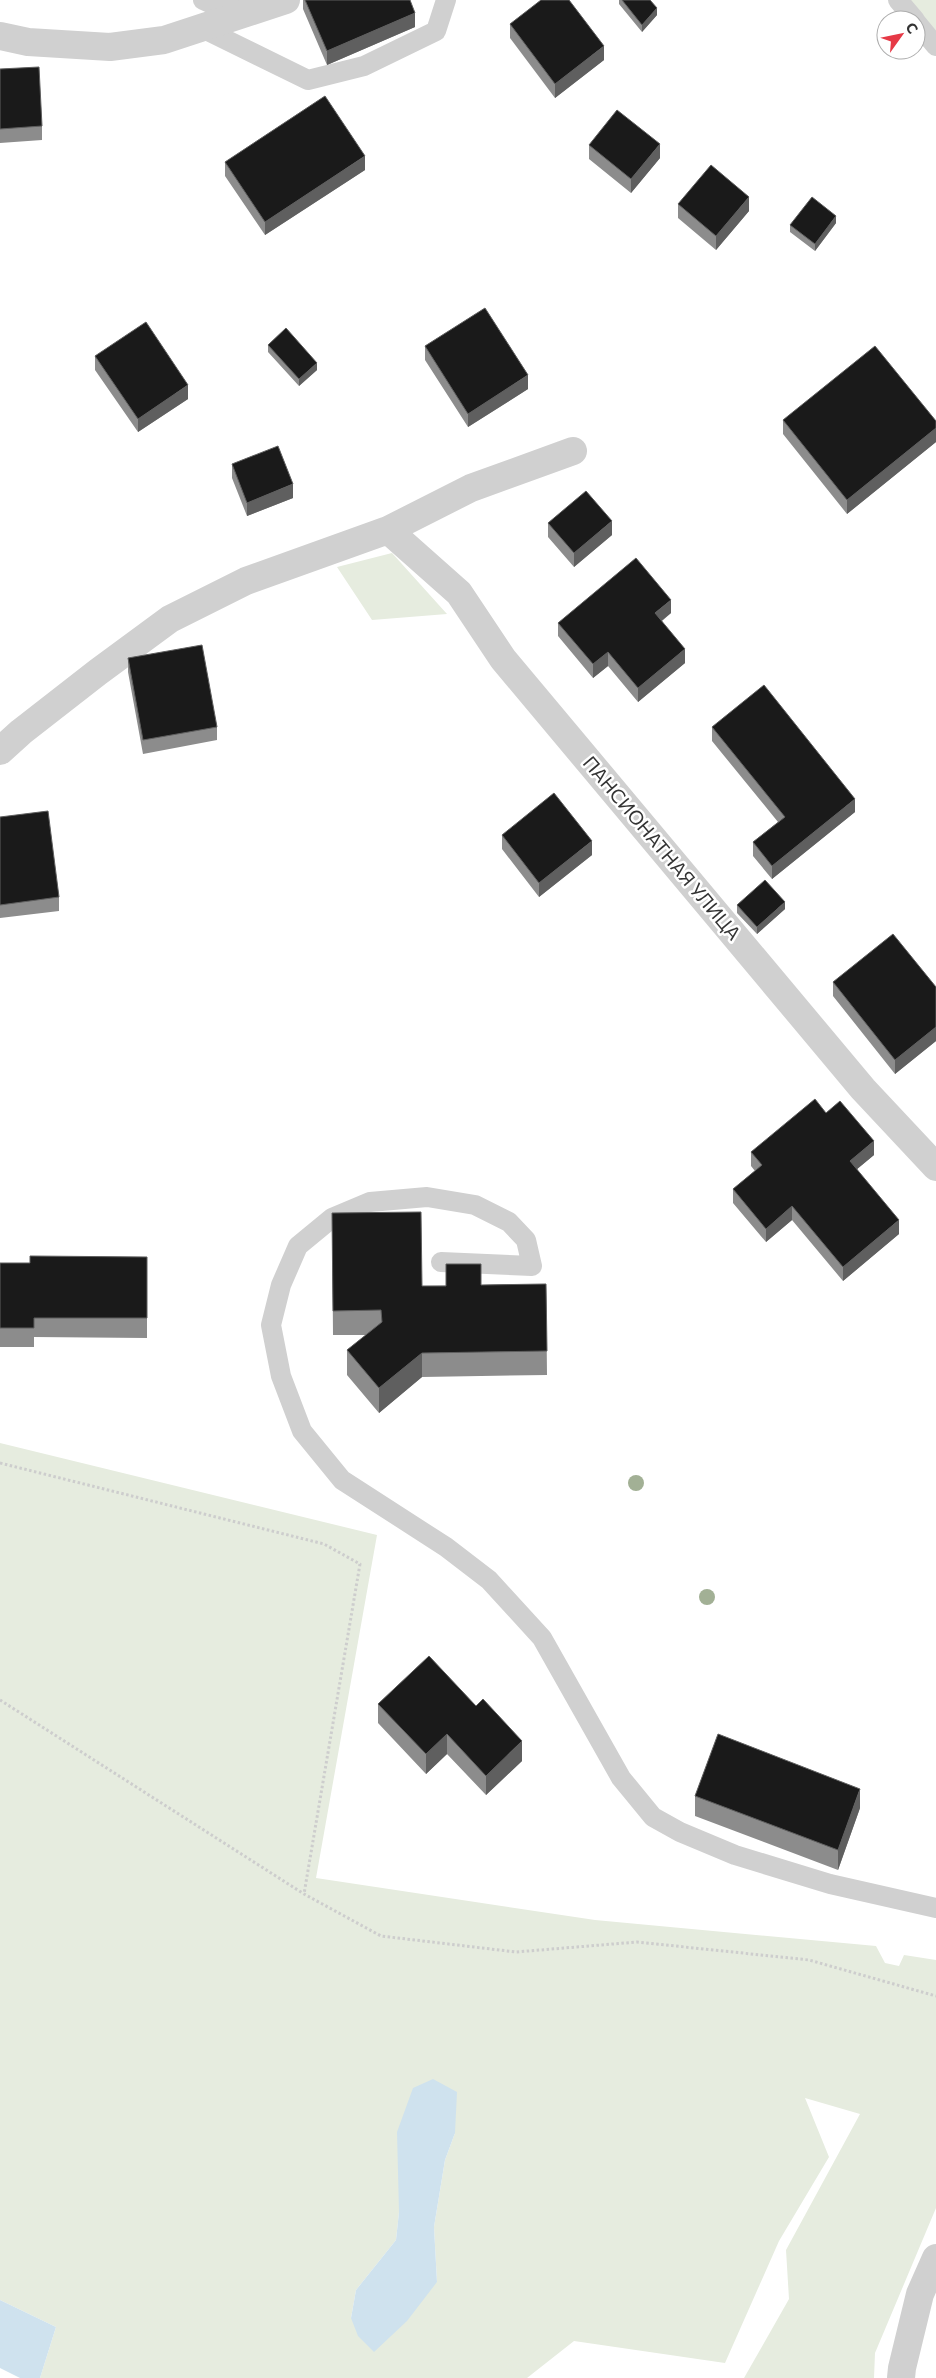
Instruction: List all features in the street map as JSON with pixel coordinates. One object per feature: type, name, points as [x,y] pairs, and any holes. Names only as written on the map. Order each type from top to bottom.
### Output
[{"type":"street","points":[[0,36],[28,42],[110,47],[164,40],[275,3]]},
{"type":"street","points":[[0,751],[82,684],[170,619],[246,580],[388,530],[471,488],[573,451]]},
{"type":"street","name":"ПАНСИОНАТНАЯ УЛИЦА","points":[[388,530],[459,593],[503,659],[863,1089],[936,1167]]},
{"type":"street","points":[[902,2378],[902,2368],[920,2294],[936,2258]]},
{"type":"lane","points":[[203,0],[214,6],[275,3]]},
{"type":"lane","points":[[202,28],[308,80],[364,66],[436,31],[446,0]]},
{"type":"lane","points":[[898,0],[906,10]]},
{"type":"lane","points":[[926,34],[936,46]]},
{"type":"lane","points":[[441,1262],[532,1266],[526,1240],[509,1222],[474,1205],[427,1197],[370,1202],[332,1218],[298,1246],[281,1285],[270,1325],[280,1376],[302,1431],[342,1480],[446,1546],[489,1580],[542,1638],[621,1778],[653,1817],[680,1832],[735,1855],[830,1884],[936,1908]]},
{"type":"path","points":[[0,1463],[324,1544],[360,1564],[304,1894]]},
{"type":"path","points":[[0,1700],[304,1894],[380,1936],[516,1952],[637,1942],[809,1960],[936,1996]]},
{"type":"shaded area","points":[[899,0],[936,0],[936,46],[926,34],[926,10],[907,10]]},
{"type":"shaded area","points":[[392,553],[447,614],[372,620],[337,567]]},
{"type":"shaded area","points":[[0,1443],[377,1535],[316,1878],[595,1920],[876,1946],[885,1963],[899,1966],[904,1955],[936,1960],[936,2208],[875,2353],[874,2378],[744,2378],[789,2299],[786,2250],[860,2114],[805,2098],[829,2157],[779,2241],[725,2363],[574,2341],[527,2378],[40,2378],[56,2327],[0,2300]],"holes":[[[455,2133],[445,2160],[434,2227],[437,2282],[351,2318],[356,2290],[396,2240],[399,2212]]]},
{"type":"water","points":[[433,2079],[457,2092],[455,2133],[445,2160],[434,2227],[437,2282],[407,2321],[374,2352],[358,2336],[351,2318],[356,2290],[396,2240],[399,2212],[397,2132],[413,2088]]},
{"type":"water","points":[[0,2300],[56,2327],[40,2378],[20,2378],[0,2368]]},
{"type":"building","points":[[305,0],[410,0],[415,13],[327,51]]},
{"type":"building","points":[[541,0],[569,0],[604,46],[555,84],[510,24]]},
{"type":"building","points":[[622,0],[650,0],[657,8],[642,25]]},
{"type":"building","points":[[39,67],[42,126],[0,129],[0,69]]},
{"type":"building","points":[[325,96],[365,156],[265,222],[225,162]]},
{"type":"building","points":[[617,110],[660,144],[631,179],[589,145]]},
{"type":"building","points":[[711,165],[749,197],[716,236],[678,204]]},
{"type":"building","points":[[812,197],[836,216],[815,244],[790,225]]},
{"type":"building","points":[[485,308],[528,375],[468,414],[425,346]]},
{"type":"building","points":[[146,322],[188,385],[138,419],[95,356]]},
{"type":"building","points":[[286,328],[317,363],[299,379],[268,345]]},
{"type":"building","points":[[875,346],[936,421],[936,428],[847,500],[783,420]]},
{"type":"building","points":[[278,446],[293,484],[247,503],[232,464]]},
{"type":"building","points":[[586,491],[612,521],[574,553],[548,523]]},
{"type":"building","points":[[636,558],[671,600],[655,613],[685,649],[638,688],[608,652],[593,664],[558,623]]},
{"type":"building","points":[[202,645],[217,727],[143,740],[128,658]]},
{"type":"building","points":[[764,685],[855,799],[772,866],[753,842],[785,817],[712,727]]},
{"type":"building","points":[[554,793],[592,841],[539,883],[502,835]]},
{"type":"building","points":[[48,811],[59,897],[0,905],[0,817]]},
{"type":"building","points":[[765,880],[785,902],[757,927],[737,905]]},
{"type":"building","points":[[893,934],[936,987],[936,1027],[895,1060],[833,982]]},
{"type":"building","points":[[815,1099],[826,1113],[840,1101],[874,1141],[850,1161],[899,1220],[843,1267],[792,1206],[766,1229],[733,1189],[762,1165],[751,1152]]},
{"type":"building","points":[[421,1212],[422,1286],[446,1286],[446,1264],[481,1264],[481,1285],[546,1284],[547,1351],[422,1353],[379,1388],[347,1350],[382,1322],[381,1310],[333,1311],[332,1213]]},
{"type":"building","points":[[30,1256],[147,1257],[147,1318],[34,1318],[34,1328],[0,1328],[0,1263],[30,1263]]},
{"type":"building","points":[[429,1656],[476,1706],[483,1699],[522,1741],[486,1776],[447,1734],[426,1754],[378,1704]]},
{"type":"building","points":[[718,1734],[860,1789],[838,1850],[695,1796]]}]
